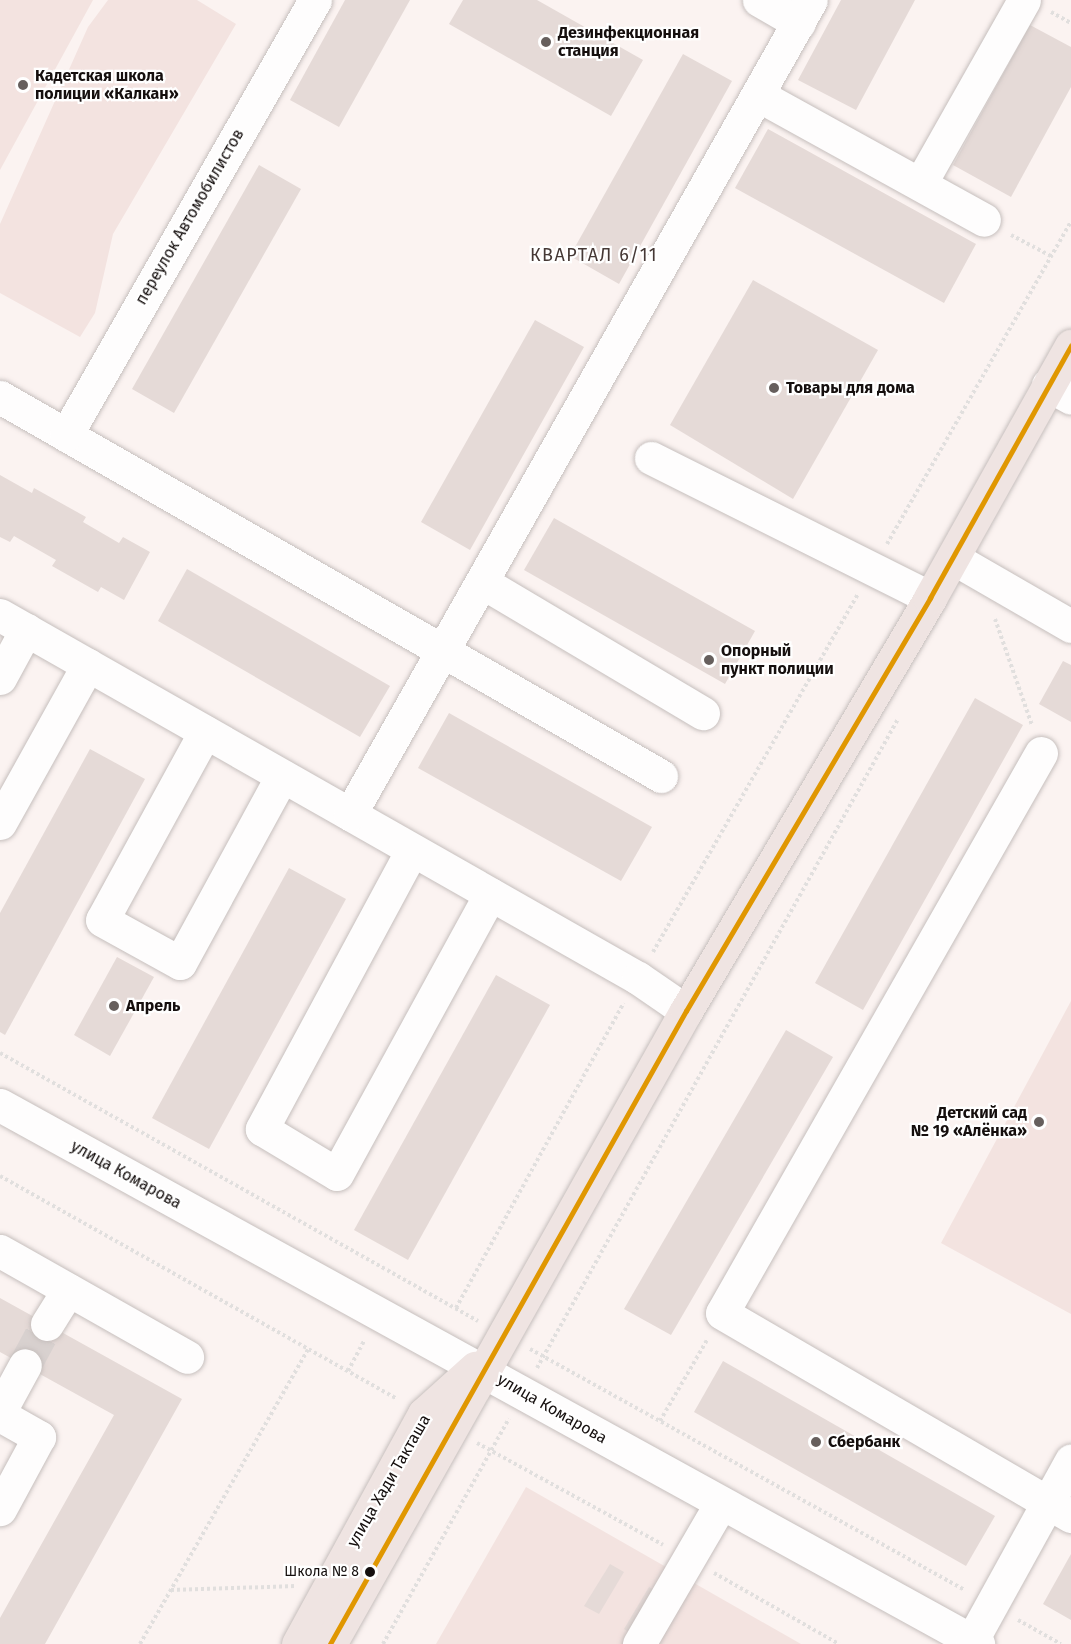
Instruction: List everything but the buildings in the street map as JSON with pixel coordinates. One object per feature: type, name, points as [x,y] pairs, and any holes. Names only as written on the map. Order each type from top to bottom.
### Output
[{"type":"main road","name":"улица Хади Такташа","points":[[330,1644],[481,1368],[504,1335],[686,1011],[952,558],[1060,392],[1071,346]]},
{"type":"main road","name":"улица Хади Такташа","points":[[298,1644],[424,1414],[481,1368]]},
{"type":"street","name":"переулок Автомобилистов","points":[[66,435],[315,0]]},
{"type":"street","points":[[350,814],[805,12],[759,0]]},
{"type":"street","points":[[920,184],[1024,0]]},
{"type":"street","points":[[758,95],[984,220]]},
{"type":"street","points":[[0,397],[661,776]]},
{"type":"street","points":[[651,458],[930,598]]},
{"type":"street","points":[[952,558],[1071,626]]},
{"type":"street","points":[[482,582],[703,712]]},
{"type":"street","points":[[0,678],[13,622],[638,978],[686,1011]]},
{"type":"street","points":[[0,823],[88,665]]},
{"type":"street","points":[[205,732],[102,920],[180,963],[282,776]]},
{"type":"street","points":[[1041,753],[722,1313],[1060,1509]]},
{"type":"street","points":[[412,850],[262,1129],[337,1174],[490,894]]},
{"type":"street","name":"улица Комарова","points":[[0,1105],[378,1316],[481,1368],[975,1642]]},
{"type":"street","points":[[0,1251],[187,1357]]},
{"type":"street","points":[[47,1324],[68,1290]]},
{"type":"street","points":[[0,1509],[39,1437],[0,1413],[25,1365]]},
{"type":"street","points":[[975,1642],[1060,1509],[1071,1461]]},
{"type":"street","points":[[639,1644],[721,1503]]},
{"type":"path","points":[[984,220],[1051,256]]},
{"type":"path","points":[[456,1308],[638,978],[1071,221]]},
{"type":"path","points":[[994,618],[1041,753]]},
{"type":"path","points":[[384,1644],[903,709]]},
{"type":"path","points":[[0,1176],[308,1349],[141,1644]]},
{"type":"path","points":[[660,1421],[722,1313]]},
{"type":"path","points":[[171,1590],[296,1586],[302,1576]]},
{"type":"shaded area","name":"Кадетская школа полиции «Калкан»","points":[[0,0],[93,0],[0,170]]},
{"type":"shaded area","points":[[108,0],[197,0],[236,24],[113,234],[95,313],[80,337],[0,293],[0,224],[88,27]]},
{"type":"shaded area","name":"Детский сад № 19 «Алёнка»","points":[[1071,1001],[1071,1314],[941,1243]]},
{"type":"shaded area","points":[[526,1487],[801,1644],[436,1644]]},
{"type":"tunnel","points":[[25,1365],[47,1324]]},
{"type":"transit line","points":[[330,1644],[686,1011],[930,598],[1071,346]]},
{"type":"place","name":"Дезинфекционная станция","points":[[546,42]]},
{"type":"place","name":"Кадетская школа полиции «Калкан»","points":[[23,85]]},
{"type":"place","name":"Товары для дома","points":[[774,388]]},
{"type":"place","name":"Опорный пункт полиции","points":[[709,660]]},
{"type":"place","name":"Апрель","points":[[114,1006]]},
{"type":"place","name":"Детский сад № 19 «Алёнка»","points":[[1039,1122]]},
{"type":"place","name":"Сбербанк","points":[[816,1442]]},
{"type":"place","name":"Школа № 8","points":[[370,1572]]},
{"type":"district","name":"КВАРТАЛ 6/11","points":[[594,255]]}]
